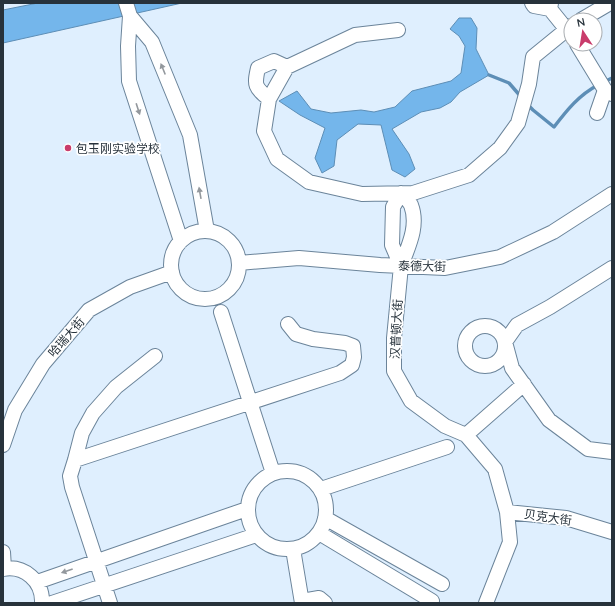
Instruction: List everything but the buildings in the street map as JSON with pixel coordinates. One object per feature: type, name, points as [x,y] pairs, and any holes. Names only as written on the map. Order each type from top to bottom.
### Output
[{"type":"street","points":[[532,3],[534,6],[551,6],[563,21]]},
{"type":"street","points":[[595,12],[610,3]]},
{"type":"street","points":[[128,9],[152,42],[190,135],[207,231]]},
{"type":"street","points":[[128,9],[129,81],[181,241]]},
{"type":"street","points":[[398,30],[355,35],[287,67],[269,99],[264,131],[277,159],[309,182],[362,194],[413,192],[469,175],[500,148],[518,123],[529,84],[533,57],[563,35]]},
{"type":"street","points":[[582,52],[608,92],[598,113]]},
{"type":"street","points":[[269,99],[258,90],[255,81],[258,68],[274,62],[287,67]]},
{"type":"street","points":[[401,193],[411,204],[414,218],[410,244],[401,266]]},
{"type":"street","points":[[401,193],[393,208],[392,238],[392,245],[401,266]]},
{"type":"street","name":"泰德大街","points":[[239,263],[299,258],[322,261],[446,268],[500,257],[553,232],[612,194]]},
{"type":"street","points":[[207,231],[222,236],[230,242],[236,250],[239,263],[237,278],[230,289],[216,298],[202,299],[190,296],[177,284],[172,272],[172,259],[175,250],[181,241],[193,234],[207,231]]},
{"type":"street","name":"汉普顿大街","points":[[401,266],[394,338],[394,371],[412,401],[445,426],[466,435],[495,469],[507,512],[510,542],[486,603]]},
{"type":"street","points":[[612,268],[550,307],[517,325],[505,342],[512,368],[549,420],[588,449],[612,452]]},
{"type":"street","name":"哈瑞大街","points":[[3,445],[15,410],[43,364],[89,310],[130,287],[172,272]]},
{"type":"street","points":[[221,312],[273,473]]},
{"type":"street","points":[[75,460],[340,373],[352,365],[354,357],[353,346],[345,343],[313,339],[296,334],[288,324]]},
{"type":"street","points":[[110,603],[72,487],[70,476],[82,433],[93,413],[116,387],[155,356]]},
{"type":"street","points":[[466,435],[524,384]]},
{"type":"street","points":[[321,489],[447,447]]},
{"type":"street","points":[[287,470],[300,473],[312,479],[321,489],[326,504],[326,518],[319,533],[312,541],[303,546],[292,549],[273,547],[256,535],[251,527],[247,509],[249,498],[254,487],[263,478],[273,473],[287,470]]},
{"type":"street","points":[[37,582],[247,509]]},
{"type":"street","name":"贝克大街","points":[[507,512],[566,518],[612,532]]},
{"type":"street","points":[[326,518],[442,584]]},
{"type":"street","points":[[319,533],[432,601]]},
{"type":"street","points":[[52,603],[256,535]]},
{"type":"street","points":[[292,549],[302,602],[319,598],[325,603]]},
{"type":"street","points":[[3,552],[4,568],[22,570],[30,575],[37,582],[40,589],[42,603]]},
{"type":"water","points":[[38,3],[182,3],[3,43],[3,10]]},
{"type":"water","points":[[459,18],[471,18],[477,28],[476,49],[489,75],[460,92],[451,102],[440,108],[421,112],[392,129],[409,154],[415,169],[405,177],[392,170],[381,125],[358,124],[337,140],[334,166],[322,173],[315,158],[325,128],[300,115],[279,101],[297,91],[311,109],[331,113],[361,110],[374,112],[395,107],[412,91],[451,81],[461,73],[465,46],[459,36],[450,29]]},
{"type":"waterway","points":[[489,75],[509,83],[522,98]]},
{"type":"waterway","points":[[604,82],[612,78]]},
{"type":"waterway","points":[[527,104],[554,127],[579,98],[598,85]]},
{"type":"place","name":"包玉刚实验学校","points":[[68,148]]}]
